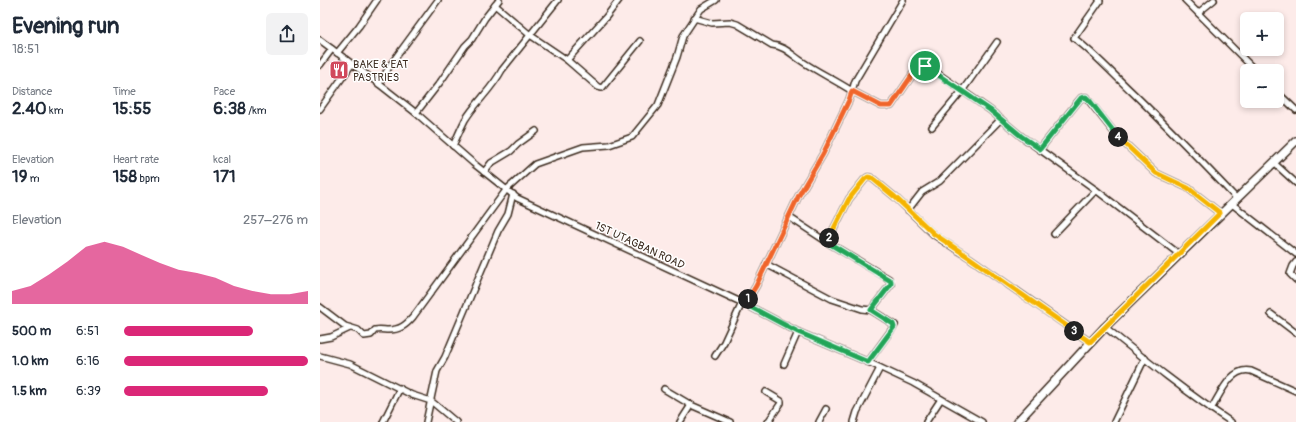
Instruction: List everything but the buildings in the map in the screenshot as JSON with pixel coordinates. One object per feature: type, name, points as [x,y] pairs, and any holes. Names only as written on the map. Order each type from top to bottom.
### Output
[{"type":"main road","points":[[1017,422],[1090,342],[1220,213],[1235,202],[1296,141]]},
{"type":"street","points":[[337,53],[359,26],[377,0]]},
{"type":"street","points":[[379,84],[391,64],[438,0]]},
{"type":"street","points":[[416,113],[441,81],[465,46],[472,39],[499,0]]},
{"type":"street","points":[[454,146],[465,121],[495,83],[502,70],[558,0]]},
{"type":"street","points":[[567,60],[606,17],[619,0]]},
{"type":"street","points":[[320,307],[345,326],[358,330],[364,336],[368,336],[376,330],[398,329],[406,325],[418,311],[506,190],[535,164],[583,147],[609,145],[632,137],[658,105],[677,57],[683,36],[694,18],[701,9],[716,0]]},
{"type":"street","points":[[714,356],[724,342],[743,304],[756,286],[799,195],[823,154],[849,100],[855,81],[903,0]]},
{"type":"street","points":[[1099,0],[1100,1],[1074,38],[1092,51],[1107,68],[1192,151],[1235,202],[1296,254]]},
{"type":"street","points":[[1185,0],[1249,64]]},
{"type":"street","points":[[1198,13],[1214,0]]},
{"type":"street","points":[[495,6],[530,35],[567,60],[598,87],[602,88],[640,41]]},
{"type":"street","points":[[694,18],[712,22],[730,22],[737,24],[772,45],[786,50],[852,91],[881,106],[891,106],[917,68],[921,66],[930,68],[1001,119],[1179,254]]},
{"type":"street","name":"1ST UTAGBAN ROAD","points":[[320,40],[416,113],[439,135],[517,198],[743,304],[798,332],[868,362],[912,383],[982,422]]},
{"type":"street","points":[[932,127],[962,91],[997,42]]},
{"type":"street","points":[[320,65],[332,49]]},
{"type":"street","points":[[320,109],[352,64]]},
{"type":"street","points":[[1040,149],[1081,98],[1086,97],[1117,136],[1156,173],[1188,188],[1220,213]]},
{"type":"street","points":[[1284,99],[1296,110]]},
{"type":"street","points":[[908,210],[922,192],[940,181],[1001,119]]},
{"type":"street","points":[[484,172],[491,163],[511,151],[536,131]]},
{"type":"street","points":[[1274,163],[1296,183]]},
{"type":"street","points":[[827,242],[849,199],[865,179],[868,177],[872,178],[934,234],[1090,342]]},
{"type":"street","points":[[1054,234],[1096,190]]},
{"type":"street","points":[[426,422],[437,371],[445,357],[498,231],[508,214],[513,194]]},
{"type":"street","points":[[789,217],[891,281],[891,284],[871,310]]},
{"type":"street","points":[[1296,262],[1290,272],[1291,276],[1296,280]]},
{"type":"street","points":[[766,264],[832,299],[862,309],[871,310],[895,325],[868,362]]},
{"type":"street","points":[[1271,314],[1296,333]]},
{"type":"street","points":[[1105,327],[1211,409],[1231,422]]},
{"type":"street","points":[[320,339],[331,337],[350,328]]},
{"type":"street","points":[[784,364],[798,332]]},
{"type":"street","points":[[320,356],[350,364],[412,395],[431,401],[456,422]]},
{"type":"street","points":[[1114,422],[1145,358]]},
{"type":"street","points":[[854,422],[857,412],[880,368]]},
{"type":"street","points":[[1211,409],[1230,379],[1236,373],[1244,370],[1251,370],[1296,391]]},
{"type":"street","points":[[383,422],[400,388]]},
{"type":"street","points":[[664,389],[691,405],[728,421]]},
{"type":"street","points":[[766,392],[781,401],[768,422]]},
{"type":"street","points":[[926,422],[941,399]]},
{"type":"street","points":[[680,422],[691,405]]},
{"type":"street","points":[[819,422],[826,409]]},
{"type":"place","name":"BAKE & EAT PASTRIES","points":[[339,70]]},
{"type":"route","points":[[925,66],[990,110],[1021,136],[1040,149],[1081,98],[1086,97],[1117,136],[1156,173],[1188,188],[1220,213],[1090,342],[934,234],[895,197],[872,178],[868,177],[849,199],[827,242],[891,281],[891,284],[871,310],[895,325],[868,362],[798,332],[745,304],[756,286],[799,195],[823,154],[852,91],[881,106],[891,106],[917,68],[925,66]]}]
